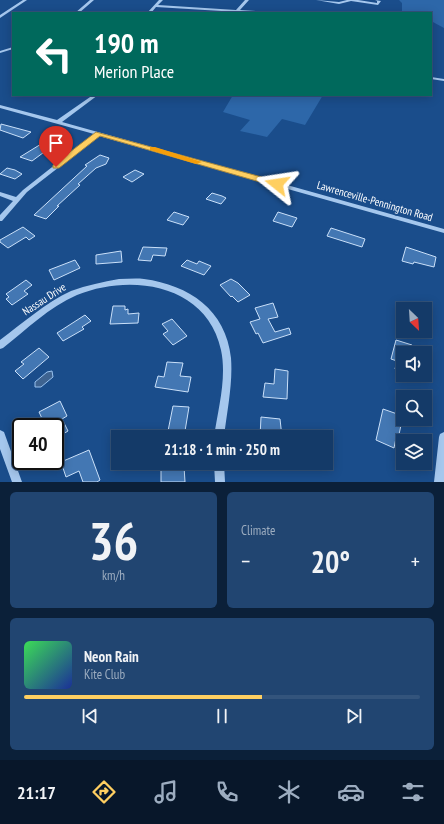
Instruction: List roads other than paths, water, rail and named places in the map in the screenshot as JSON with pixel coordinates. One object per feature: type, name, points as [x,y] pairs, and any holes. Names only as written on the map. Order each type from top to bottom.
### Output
[{"type":"street","points":[[0,17],[24,0]]},
{"type":"street","points":[[78,12],[92,0]]},
{"type":"street","points":[[150,12],[161,0]]},
{"type":"street","points":[[237,11],[247,0]]},
{"type":"street","points":[[318,0],[339,3],[351,0],[378,4],[377,0]]},
{"type":"street","points":[[155,6],[254,12]]},
{"type":"street","points":[[0,52],[5,48],[12,48]]},
{"type":"street","points":[[432,78],[444,80]]},
{"type":"street","points":[[58,122],[95,96]]},
{"type":"street","name":"Lawrenceville-Pennington Road","points":[[0,106],[444,231]]},
{"type":"street","points":[[0,219],[35,183],[98,134]]},
{"type":"street","points":[[0,194],[17,200]]},
{"type":"street","name":"Nassau Drive","points":[[0,345],[53,305],[89,287],[104,283],[133,281],[148,282],[175,289],[198,303],[208,312],[222,336],[226,350],[227,367],[220,430]]},
{"type":"street","points":[[0,435],[18,482]]},
{"type":"street","points":[[439,482],[444,437]]},
{"type":"street","points":[[219,470],[220,482]]}]
